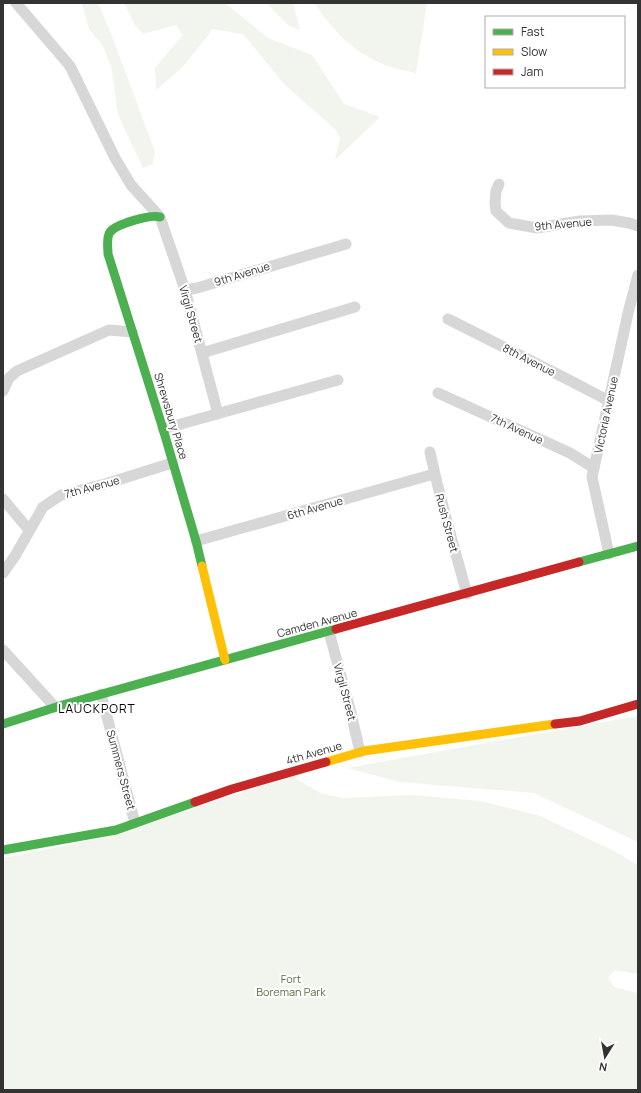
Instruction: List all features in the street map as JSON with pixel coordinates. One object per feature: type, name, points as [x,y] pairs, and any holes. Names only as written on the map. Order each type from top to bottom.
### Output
[{"type":"street","points":[[16,3],[70,66],[115,158],[131,185],[160,217]]},
{"type":"street","name":"9th Avenue","points":[[498,184],[495,203],[496,211],[509,223],[537,228],[580,222],[611,220],[638,226]]},
{"type":"street","name":"Shrewsbury Place","points":[[160,217],[154,216],[115,228],[110,233],[108,238],[108,254],[163,429],[196,541],[225,660]]},
{"type":"street","name":"Virgil Street","points":[[160,217],[185,290],[218,414]]},
{"type":"street","name":"9th Avenue","points":[[185,290],[197,288],[346,244]]},
{"type":"street","name":"Victoria Avenue","points":[[609,554],[592,477],[629,309],[638,275]]},
{"type":"street","points":[[202,353],[355,307]]},
{"type":"street","name":"8th Avenue","points":[[448,319],[609,401]]},
{"type":"street","points":[[3,392],[9,378],[17,371],[109,330],[132,332]]},
{"type":"street","points":[[163,429],[338,380]]},
{"type":"street","name":"7th Avenue","points":[[438,393],[570,453],[594,468]]},
{"type":"street","name":"Rush Street","points":[[430,452],[434,474],[467,594]]},
{"type":"street","name":"7th Avenue","points":[[3,573],[15,556],[43,507],[61,495],[105,484],[172,463]]},
{"type":"street","name":"6th Avenue","points":[[196,541],[434,474]]},
{"type":"street","points":[[3,499],[29,530]]},
{"type":"street","name":"Camden Avenue","points":[[3,724],[101,694],[638,546]]},
{"type":"street","name":"Virgil Street","points":[[329,632],[360,752]]},
{"type":"street","points":[[3,650],[55,707]]},
{"type":"street","name":"Summers Street","points":[[101,694],[135,823]]},
{"type":"street","name":"4th Avenue","points":[[3,850],[116,830],[232,789],[360,752],[580,721],[638,704]]},
{"type":"green space","points":[[82,3],[98,3],[112,36],[155,152],[153,164],[143,168],[118,115],[112,69],[103,46],[89,29]]},
{"type":"green space","points":[[124,3],[225,3],[268,38],[312,55],[344,104],[380,117],[335,160],[340,138],[335,129],[285,85],[243,34],[213,29],[183,67],[156,90],[155,68],[183,35],[176,25],[143,34],[135,25]]},
{"type":"green space","points":[[266,3],[293,3],[300,30],[289,26]]},
{"type":"green space","points":[[315,3],[427,3],[416,73],[382,64],[359,51],[339,34]]},
{"type":"green space","points":[[638,716],[638,842],[534,793],[400,782],[347,768]]},
{"type":"green space","name":"Fort Boreman Park","points":[[292,776],[320,793],[343,798],[412,795],[480,801],[538,815],[614,851],[638,865],[638,974],[615,970],[608,978],[614,987],[638,993],[638,1090],[3,1090],[3,858],[103,838]]},
{"type":"traffic: fast","points":[[160,217],[156,216],[142,218],[114,229],[110,232],[108,237],[108,254],[163,429],[202,566]]},
{"type":"traffic: fast","points":[[579,562],[638,546]]},
{"type":"traffic: fast","points":[[3,724],[66,704],[336,629]]},
{"type":"traffic: fast","points":[[3,850],[116,830],[195,802]]},
{"type":"traffic: slow","points":[[202,566],[225,660]]},
{"type":"traffic: slow","points":[[326,762],[364,751],[555,724]]},
{"type":"traffic: jam","points":[[336,629],[579,562]]},
{"type":"traffic: jam","points":[[555,724],[580,721],[638,704]]},
{"type":"traffic: jam","points":[[195,802],[232,789],[326,762]]},
{"type":"district","name":"LAUCKPORT","points":[[97,709]]}]
